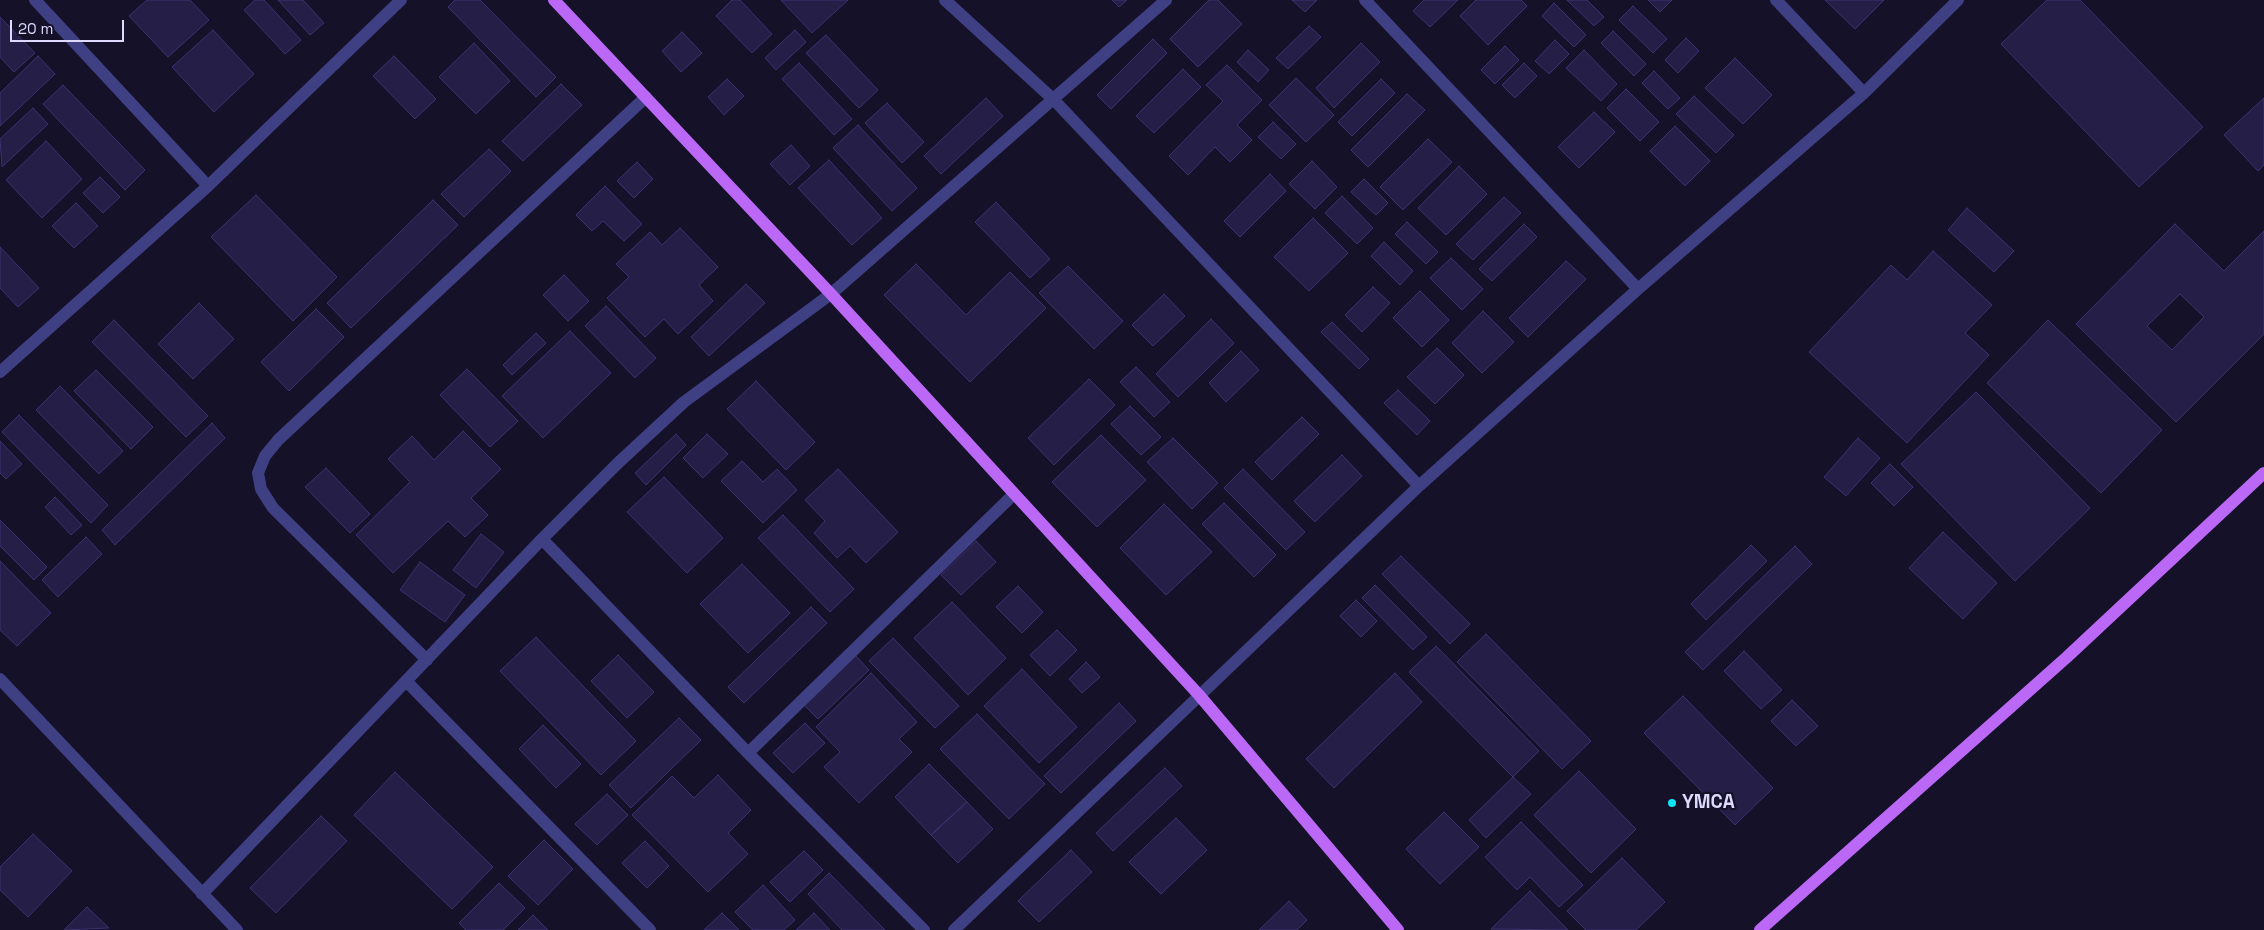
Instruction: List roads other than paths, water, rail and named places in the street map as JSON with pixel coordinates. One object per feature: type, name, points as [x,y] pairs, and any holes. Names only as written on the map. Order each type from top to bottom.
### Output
[{"type":"main road","points":[[554,0],[831,294],[1199,694],[1398,930]]},
{"type":"main road","points":[[1760,930],[2067,657],[2264,473]]},
{"type":"street","points":[[35,0],[208,186]]},
{"type":"street","points":[[0,372],[208,186],[401,0]]},
{"type":"street","points":[[944,0],[1054,100],[1419,486]]},
{"type":"street","points":[[202,894],[542,539],[618,463],[684,402],[831,294],[1166,0]]},
{"type":"street","points":[[1365,0],[1638,289]]},
{"type":"street","points":[[1776,0],[1864,93]]},
{"type":"street","points":[[954,930],[1419,486],[1638,289],[1864,93],[1958,0]]},
{"type":"street","points":[[427,660],[274,508],[261,489],[258,474],[265,456],[278,440],[646,98]]},
{"type":"street","points":[[748,753],[1014,494]]},
{"type":"street","points":[[542,539],[748,753],[924,930]]},
{"type":"street","points":[[0,679],[237,930]]},
{"type":"street","points":[[407,682],[650,930]]},
{"type":"place","name":"YMCA","points":[[1672,803]]}]
